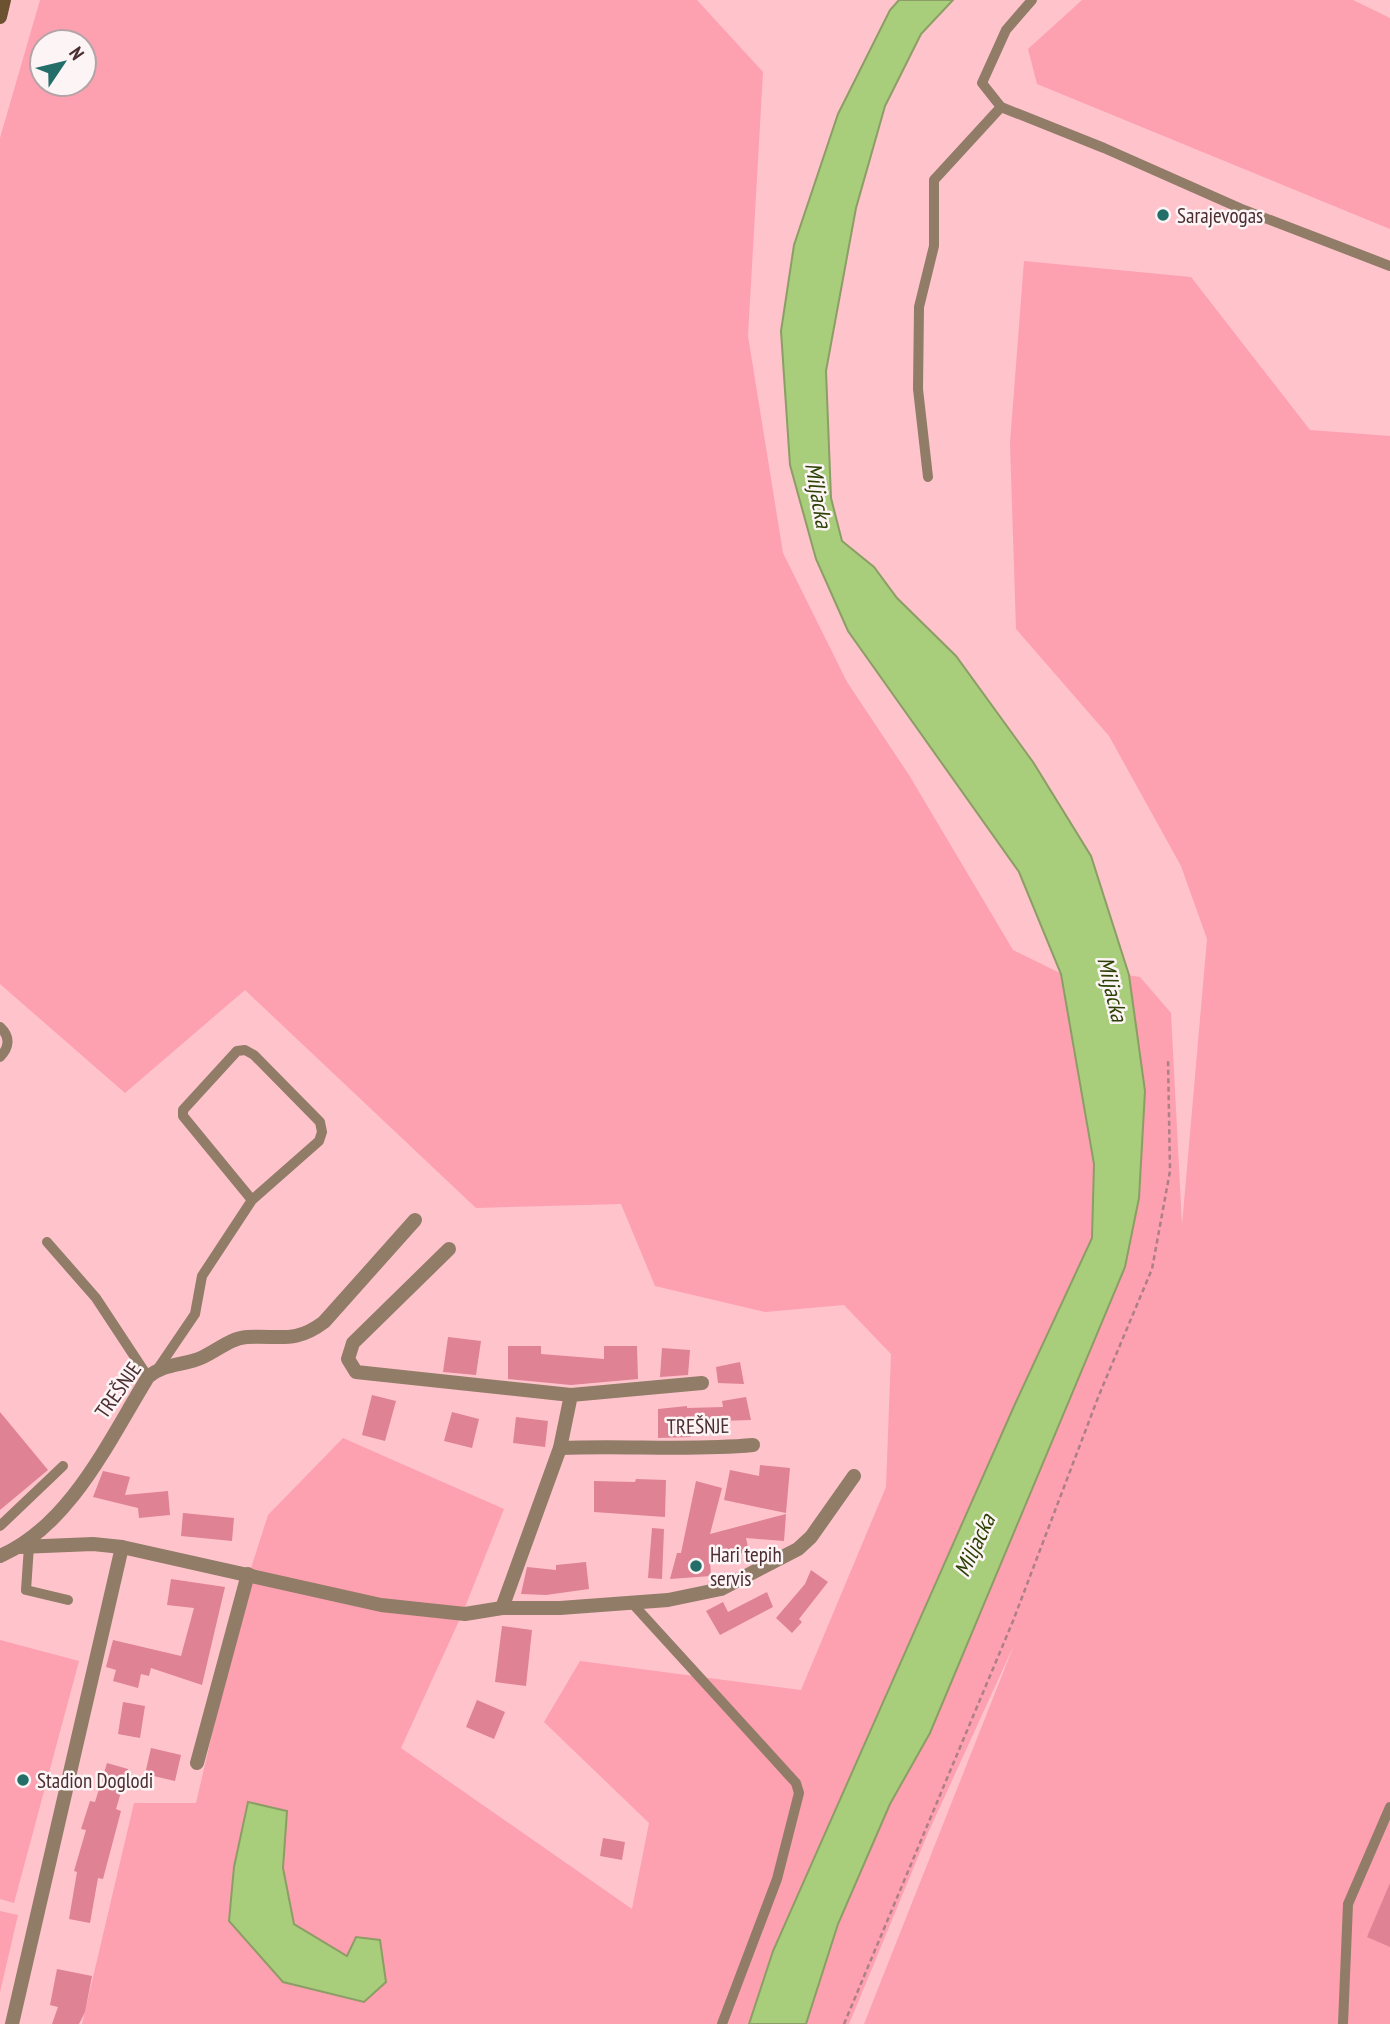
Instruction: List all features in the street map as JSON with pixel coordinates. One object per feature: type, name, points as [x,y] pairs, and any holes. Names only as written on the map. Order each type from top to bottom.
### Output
[{"type":"main road","points":[[0,17],[4,0]]},
{"type":"street","name":"TREŠNJE","points":[[25,1547],[81,1484],[154,1372],[202,1358],[245,1337],[282,1339],[311,1332],[324,1322],[415,1220]]},
{"type":"street","points":[[449,1249],[353,1343],[348,1351],[351,1367],[356,1371],[571,1395],[702,1383]]},
{"type":"street","points":[[502,1608],[561,1448],[571,1395]]},
{"type":"street","name":"TREŠNJE","points":[[561,1448],[614,1446],[702,1450],[753,1445]]},
{"type":"street","name":"TREŠNJE","points":[[0,1556],[25,1547],[93,1544],[122,1547],[381,1605],[465,1614],[502,1608],[560,1608],[668,1600],[721,1589],[781,1559],[811,1537],[854,1476]]},
{"type":"street","points":[[12,2024],[122,1547]]},
{"type":"street","points":[[197,1763],[248,1574]]},
{"type":"lane","points":[[1032,0],[1006,30],[982,83],[1001,107],[1104,148],[1244,210],[1390,266]]},
{"type":"lane","points":[[928,477],[918,389],[919,307],[934,246],[934,180],[1001,107]]},
{"type":"lane","points":[[0,1027],[8,1038],[8,1046],[0,1057]]},
{"type":"lane","points":[[47,1242],[96,1298],[154,1372],[195,1314],[202,1276],[252,1200],[319,1142],[322,1132],[320,1122],[254,1055],[245,1050],[237,1051],[183,1110],[183,1115],[252,1200]]},
{"type":"lane","points":[[0,1526],[63,1466]]},
{"type":"lane","points":[[25,1547],[26,1590],[68,1600]]},
{"type":"lane","points":[[631,1602],[796,1783],[799,1793],[777,1879],[722,2024]]},
{"type":"lane","points":[[1343,2024],[1350,1896],[1390,1807]]},
{"type":"path","points":[[844,2024],[1013,1621],[1099,1395],[1152,1269],[1170,1171],[1168,1059]]},
{"type":"shaded area","points":[[40,0],[697,0],[763,72],[748,336],[783,553],[847,682],[909,775],[1013,950],[1060,973],[1019,872],[848,631],[830,592],[1094,970],[1140,977],[1171,1013],[1182,1225],[1207,939],[1181,866],[1109,736],[1016,629],[1010,443],[1024,261],[1191,277],[1310,430],[1390,436],[1390,2024],[864,2024],[1014,1645],[928,1833],[849,2024],[82,2024],[134,1803],[196,1803],[251,1568],[268,1515],[343,1438],[504,1509],[463,1612],[401,1748],[632,1909],[649,1823],[544,1722],[580,1661],[801,1690],[886,1487],[891,1354],[844,1305],[765,1312],[655,1286],[621,1204],[476,1208],[245,990],[125,1093],[0,984],[0,138],[28,41],[28,98],[98,98],[98,28],[32,28]]},
{"type":"shaded area","points":[[1082,0],[1353,0],[1390,18],[1390,229],[1037,84],[1028,49]]},
{"type":"shaded area","name":"Stadion Doglodi","points":[[0,1640],[79,1661],[14,1903],[0,1899]]},
{"type":"shaded area","points":[[0,1911],[18,1915],[0,1992]]},
{"type":"water","name":"Miljacka","points":[[899,0],[953,0],[921,34],[885,106],[856,208],[826,371],[831,498],[842,541],[874,567],[897,598],[956,656],[1033,762],[1091,856],[1129,975],[1145,1091],[1139,1198],[1125,1267],[930,1733],[890,1804],[838,1924],[806,2024],[749,2024],[773,1951],[1015,1404],[1092,1238],[1094,1164],[1061,974],[1019,872],[848,631],[816,559],[790,465],[781,331],[794,245],[838,114],[890,10]]},
{"type":"water","points":[[248,1802],[287,1811],[283,1868],[294,1924],[347,1956],[356,1937],[380,1940],[386,1982],[364,2002],[283,1982],[229,1921],[234,1867]]},
{"type":"building","points":[[448,1337],[481,1341],[476,1375],[443,1372]]},
{"type":"building","points":[[508,1346],[541,1346],[541,1354],[604,1359],[604,1346],[637,1346],[638,1379],[571,1385],[508,1379]]},
{"type":"building","points":[[662,1348],[690,1350],[688,1375],[660,1377]]},
{"type":"building","points":[[740,1362],[744,1384],[718,1383],[716,1367]]},
{"type":"building","points":[[372,1395],[396,1401],[385,1441],[362,1435]]},
{"type":"building","points":[[746,1397],[751,1420],[689,1422],[691,1437],[658,1438],[658,1409],[687,1406],[723,1407],[722,1401]]},
{"type":"building","points":[[0,1412],[48,1470],[0,1510]]},
{"type":"building","points":[[452,1412],[479,1419],[472,1448],[444,1441]]},
{"type":"building","points":[[516,1417],[548,1421],[545,1447],[513,1443]]},
{"type":"building","points":[[760,1465],[790,1468],[786,1513],[724,1500],[730,1470],[759,1476]]},
{"type":"building","points":[[103,1471],[130,1477],[125,1495],[168,1491],[170,1515],[139,1518],[138,1508],[93,1497]]},
{"type":"building","points":[[636,1479],[666,1480],[665,1517],[594,1512],[594,1481],[635,1482]]},
{"type":"building","points":[[696,1481],[722,1488],[710,1534],[786,1514],[784,1541],[746,1538],[749,1551],[710,1562],[711,1576],[670,1579],[677,1553],[681,1553]]},
{"type":"building","points":[[183,1513],[234,1518],[232,1541],[181,1536]]},
{"type":"building","points":[[652,1528],[664,1529],[662,1579],[648,1578]]},
{"type":"building","points":[[586,1562],[589,1589],[546,1595],[521,1594],[527,1567],[556,1570],[556,1565]]},
{"type":"building","points":[[811,1570],[828,1582],[799,1619],[802,1622],[792,1633],[776,1618],[805,1584]]},
{"type":"building","points":[[171,1579],[225,1587],[202,1685],[151,1668],[149,1676],[141,1674],[138,1688],[113,1681],[116,1670],[106,1667],[113,1640],[181,1656],[194,1608],[167,1605]]},
{"type":"building","points":[[767,1592],[773,1607],[720,1635],[706,1611],[723,1602],[728,1612]]},
{"type":"building","points":[[502,1626],[532,1630],[526,1686],[495,1682]]},
{"type":"building","points":[[477,1700],[505,1712],[494,1739],[466,1727]]},
{"type":"building","points":[[123,1702],[145,1706],[140,1738],[118,1734]]},
{"type":"building","points":[[151,1748],[181,1755],[175,1781],[145,1774]]},
{"type":"building","points":[[107,1763],[128,1769],[116,1809],[121,1811],[103,1879],[98,1878],[90,1923],[69,1919],[77,1872],[74,1871],[86,1830],[81,1829],[90,1801],[95,1802]]},
{"type":"building","points":[[603,1838],[625,1842],[622,1860],[600,1856]]},
{"type":"building","points":[[1390,1883],[1390,1947],[1367,1937]]},
{"type":"building","points":[[57,1969],[92,1976],[85,2012],[79,2024],[52,2024],[58,2007],[50,2005]]},
{"type":"place","name":"Sarajevogas","points":[[1163,215]]},
{"type":"place","name":"Hari tepih servis","points":[[696,1566]]},
{"type":"place","name":"Stadion Doglodi","points":[[23,1780]]}]
